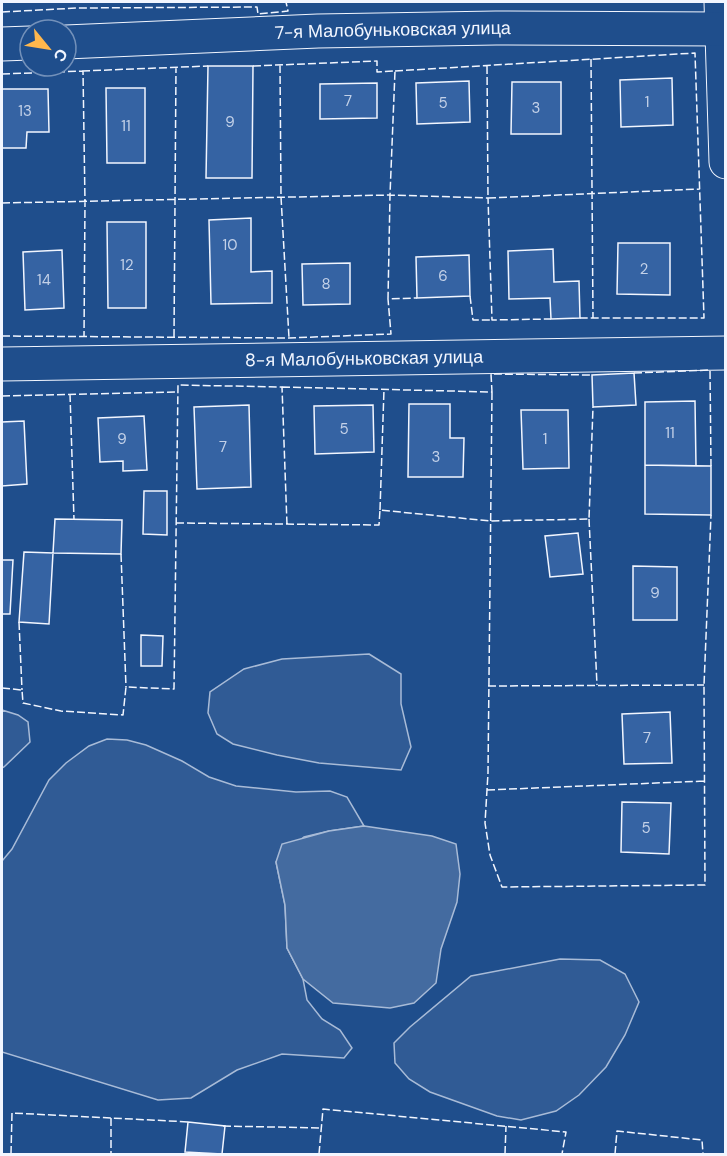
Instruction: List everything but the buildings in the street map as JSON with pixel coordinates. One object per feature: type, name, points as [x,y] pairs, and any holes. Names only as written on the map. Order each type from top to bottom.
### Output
[{"type":"street","name":"7-я Малобуньковская улица","points":[[78,41],[318,31],[473,28],[721,15]]},
{"type":"street","points":[[721,15],[726,162]]},
{"type":"street","points":[[2,44],[18,43]]},
{"type":"street","name":"8-я Малобуньковская улица","points":[[2,363],[726,353]]},
{"type":"shaded area","points":[[369,654],[401,674],[401,704],[411,747],[401,770],[319,763],[277,755],[233,744],[217,734],[208,713],[210,692],[244,669],[282,659]]},
{"type":"shaded area","points":[[2,710],[18,715],[28,722],[30,742],[2,768]]},
{"type":"shaded area","points":[[107,739],[127,740],[146,745],[182,761],[209,777],[236,786],[296,792],[330,791],[347,797],[364,826],[304,837],[276,862],[285,905],[287,948],[303,979],[307,1000],[322,1019],[340,1030],[352,1048],[344,1058],[282,1054],[237,1070],[191,1098],[158,1100],[2,1052],[2,861],[12,849],[49,780],[66,763],[89,746]]},
{"type":"shaded area","points":[[364,826],[432,836],[456,844],[460,874],[457,902],[441,949],[436,983],[414,1003],[390,1008],[333,1003],[303,979],[287,948],[285,905],[276,862],[282,844],[329,831]]},
{"type":"shaded area","points":[[560,959],[600,960],[625,974],[639,1002],[625,1035],[606,1067],[579,1095],[556,1111],[521,1120],[497,1116],[430,1092],[409,1079],[395,1063],[394,1043],[471,976]]},
{"type":"fence","points":[[2,12],[77,8],[257,7],[258,14],[288,11],[286,2]]},
{"type":"fence","points":[[395,71],[695,53],[704,318],[580,318]]},
{"type":"fence","points":[[591,59],[593,318]]},
{"type":"fence","points":[[253,66],[377,61],[377,72],[395,71],[388,299],[417,298]]},
{"type":"fence","points":[[280,65],[281,197],[289,338]]},
{"type":"fence","points":[[82,71],[208,66]]},
{"type":"fence","points":[[487,66],[488,198],[700,189]]},
{"type":"fence","points":[[174,337],[176,67]]},
{"type":"fence","points":[[2,74],[83,71],[84,337]]},
{"type":"fence","points":[[2,203],[390,195],[488,198],[492,320],[551,319]]},
{"type":"fence","points":[[470,296],[473,320],[492,320]]},
{"type":"fence","points":[[2,336],[289,338],[391,334],[388,299]]},
{"type":"fence","points":[[634,373],[710,370],[711,466]]},
{"type":"fence","points":[[282,387],[492,392],[491,374],[592,375]]},
{"type":"fence","points":[[2,688],[22,690],[23,703],[61,711],[123,715],[126,687],[174,689],[178,385],[282,387],[287,525]]},
{"type":"fence","points":[[380,510],[384,389]]},
{"type":"fence","points":[[2,396],[177,392]]},
{"type":"fence","points":[[492,392],[488,773],[485,823],[490,855],[502,887],[705,885],[704,685],[711,515]]},
{"type":"fence","points":[[70,394],[74,520]]},
{"type":"fence","points":[[176,523],[379,525],[380,510],[490,521],[589,519],[593,407]]},
{"type":"fence","points":[[589,519],[597,685]]},
{"type":"fence","points":[[121,554],[126,687]]},
{"type":"fence","points":[[19,622],[22,690]]},
{"type":"fence","points":[[488,686],[704,685]]},
{"type":"fence","points":[[487,790],[705,781]]},
{"type":"fence","points":[[319,1154],[323,1109],[566,1132],[562,1154]]},
{"type":"fence","points":[[11,1154],[12,1113],[190,1122]]},
{"type":"fence","points":[[111,1118],[111,1154]]},
{"type":"fence","points":[[223,1126],[322,1128]]},
{"type":"fence","points":[[505,1154],[506,1126]]},
{"type":"fence","points":[[615,1154],[617,1131],[702,1140],[703,1154]]}]
